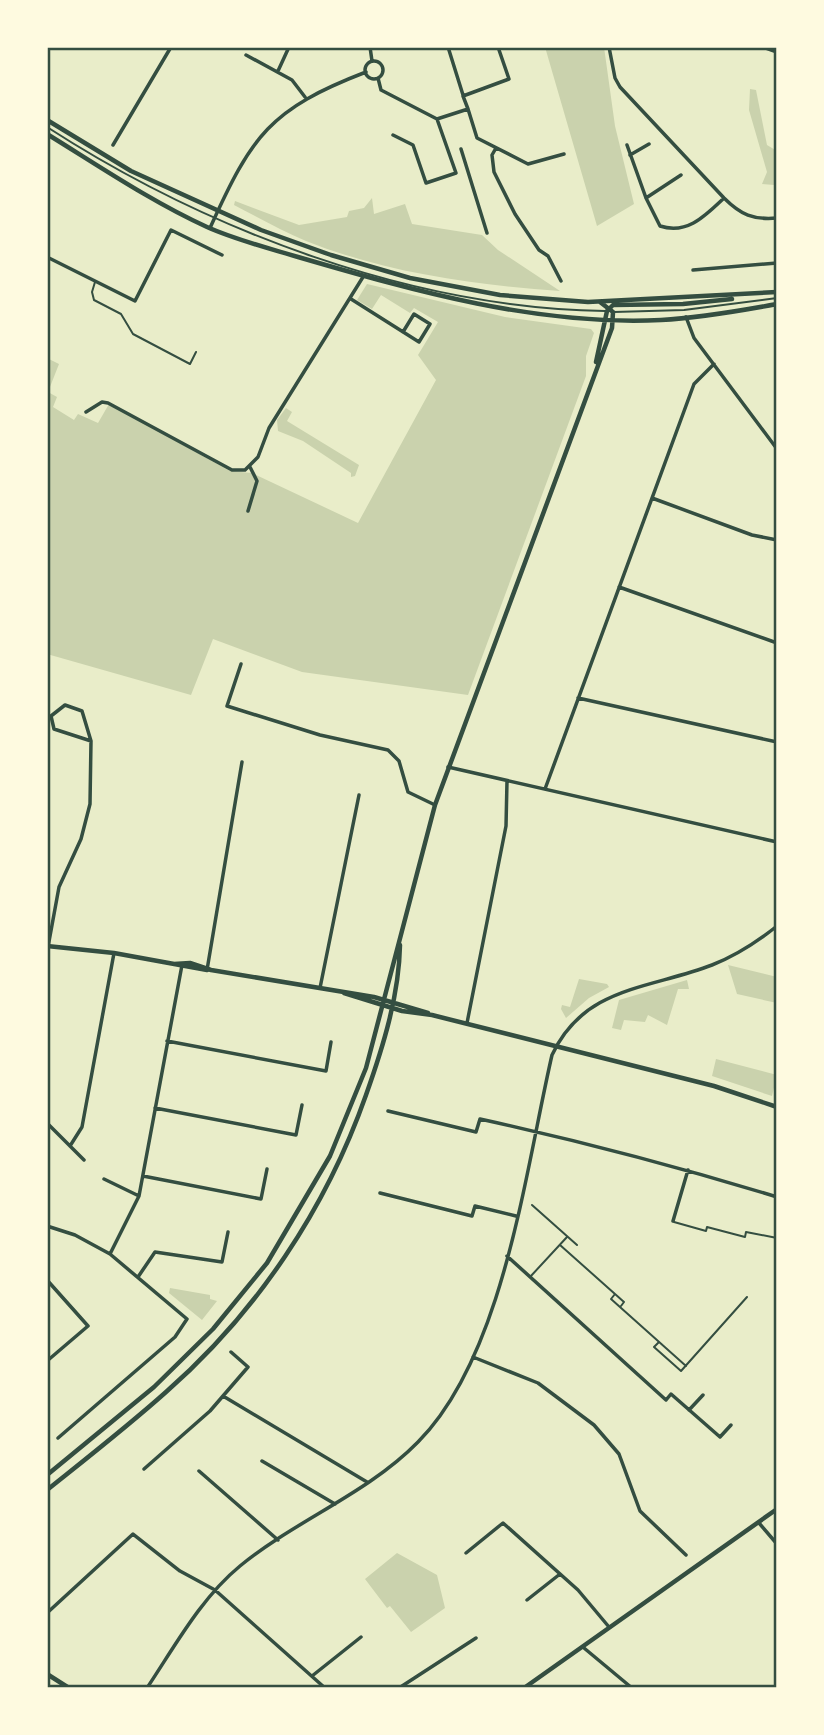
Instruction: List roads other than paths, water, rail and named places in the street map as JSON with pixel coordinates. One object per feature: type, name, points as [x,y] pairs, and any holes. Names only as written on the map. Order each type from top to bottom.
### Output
[{"type":"street","points":[[278,71],[289,47]]},
{"type":"street","points":[[210,228],[237,172],[260,135],[305,97],[366,72],[372,61],[370,47]]},
{"type":"street","points":[[448,47],[477,138],[528,164],[564,154]]},
{"type":"street","points":[[463,96],[509,79],[498,47]]},
{"type":"street","points":[[609,47],[615,78],[620,87],[739,214],[755,219],[777,218]]},
{"type":"street","points":[[763,47],[777,52]]},
{"type":"street","points":[[113,145],[170,48]]},
{"type":"street","points":[[246,55],[292,80],[305,97]]},
{"type":"street","points":[[372,61],[380,63],[383,68],[378,78],[381,90],[437,119],[456,173]]},
{"type":"street","points":[[366,72],[371,78],[378,78]]},
{"type":"street","points":[[437,119],[468,109]]},
{"type":"street","points":[[47,120],[131,171],[218,210],[301,246],[410,278],[500,295],[600,302],[774,292]]},
{"type":"street","points":[[47,134],[171,209],[210,228],[363,277],[461,300],[605,320],[686,317],[777,304]]},
{"type":"street","points":[[393,135],[413,145],[426,183],[467,169]]},
{"type":"street","points":[[630,155],[649,144]]},
{"type":"street","points":[[628,145],[646,198],[660,226],[673,230],[697,223],[724,198]]},
{"type":"street","points":[[496,148],[492,155],[493,166],[510,204],[539,250],[548,256],[561,281]]},
{"type":"street","points":[[461,149],[487,233]]},
{"type":"street","points":[[646,198],[681,175]]},
{"type":"street","points":[[48,258],[135,300],[171,230],[222,255]]},
{"type":"street","points":[[693,270],[777,263]]},
{"type":"street","points":[[86,412],[102,402],[108,403],[232,470],[250,467],[258,457],[270,428],[363,277]]},
{"type":"street","points":[[610,310],[699,303],[774,292]]},
{"type":"street","points":[[351,299],[403,332],[419,342],[430,324],[414,314],[403,332]]},
{"type":"street","points":[[47,1475],[190,1354],[267,1263],[313,1190],[335,1146],[366,1068],[435,805],[614,320],[610,310],[600,302]]},
{"type":"street","points":[[595,370],[605,320],[610,310]]},
{"type":"street","points":[[686,317],[694,338],[777,449]]},
{"type":"street","points":[[545,789],[694,384],[714,364]]},
{"type":"street","points":[[248,511],[257,481],[250,467]]},
{"type":"street","points":[[652,498],[752,535],[777,540]]},
{"type":"street","points":[[619,587],[777,643]]},
{"type":"street","points":[[241,664],[227,706],[331,738],[388,750],[398,761],[408,792],[435,805]]},
{"type":"street","points":[[578,698],[777,743]]},
{"type":"street","points":[[91,741],[59,733],[51,720],[53,713],[65,705],[82,711],[91,741],[90,806],[81,839],[59,887],[50,921],[48,947],[114,953],[384,1000],[392,1005],[714,1086],[777,1107]]},
{"type":"street","points":[[208,969],[242,762]]},
{"type":"street","points":[[448,767],[777,842]]},
{"type":"street","points":[[467,1023],[506,826],[507,781]]},
{"type":"street","points":[[320,989],[359,794]]},
{"type":"street","points":[[147,1688],[215,1590],[238,1567],[400,1458],[434,1424],[455,1394],[473,1357],[507,1256],[557,1045],[570,1026],[597,1002],[711,965],[751,945],[777,926]]},
{"type":"street","points":[[47,1490],[167,1391],[199,1361],[238,1318],[283,1259],[321,1199],[354,1129],[400,972],[400,937]]},
{"type":"street","points":[[70,1146],[82,1127],[114,953]]},
{"type":"street","points":[[110,1254],[139,1196],[182,965]]},
{"type":"street","points":[[345,993],[382,1006],[392,1005]]},
{"type":"street","points":[[167,1041],[326,1071],[331,1042]]},
{"type":"street","points":[[155,1108],[296,1135],[302,1105]]},
{"type":"street","points":[[388,1111],[476,1132],[480,1119],[535,1131],[688,1170],[777,1197]]},
{"type":"street","points":[[47,1123],[84,1160]]},
{"type":"street","points":[[143,1176],[261,1199],[267,1169]]},
{"type":"street","points":[[673,1221],[688,1170]]},
{"type":"street","points":[[104,1179],[139,1196]]},
{"type":"street","points":[[380,1193],[472,1216],[475,1206],[516,1216]]},
{"type":"street","points":[[47,1226],[75,1234],[110,1254],[187,1319],[175,1337],[58,1438]]},
{"type":"street","points":[[138,1277],[155,1252],[222,1262],[228,1232]]},
{"type":"street","points":[[507,1256],[666,1399],[671,1394],[720,1437],[731,1425]]},
{"type":"street","points":[[47,1280],[88,1326],[47,1360]]},
{"type":"street","points":[[144,1469],[223,1396],[248,1367],[231,1352]]},
{"type":"street","points":[[473,1357],[538,1383],[594,1425],[619,1454],[640,1511],[686,1555]]},
{"type":"street","points":[[689,1410],[704,1395]]},
{"type":"street","points":[[223,1396],[367,1482]]},
{"type":"street","points":[[262,1461],[335,1504]]},
{"type":"street","points":[[199,1471],[278,1540]]},
{"type":"street","points":[[524,1688],[777,1509]]},
{"type":"street","points":[[757,1521],[777,1544]]},
{"type":"street","points":[[466,1553],[503,1523],[560,1574],[609,1627]]},
{"type":"street","points":[[47,1613],[133,1534],[180,1571],[215,1590],[325,1688]]},
{"type":"street","points":[[527,1600],[560,1574]]},
{"type":"street","points":[[312,1676],[361,1637]]},
{"type":"street","points":[[399,1688],[476,1638]]},
{"type":"street","points":[[584,1647],[632,1688]]},
{"type":"street","points":[[47,1674],[69,1688]]},
{"type":"lane","points":[[47,127],[129,176],[215,218],[319,258],[408,283],[510,303],[610,310],[684,310],[777,298]]},
{"type":"lane","points":[[95,281],[92,292],[94,300],[121,314],[133,334],[190,364],[196,352]]},
{"type":"lane","points":[[532,1205],[577,1245]]},
{"type":"lane","points":[[673,1221],[706,1231],[707,1227],[745,1237],[746,1232],[777,1238]]},
{"type":"lane","points":[[530,1278],[567,1236]]},
{"type":"lane","points":[[560,1245],[624,1302],[620,1307]]},
{"type":"lane","points":[[615,1294],[611,1299],[685,1366]]},
{"type":"lane","points":[[659,1342],[654,1347],[681,1371],[747,1297]]}]
